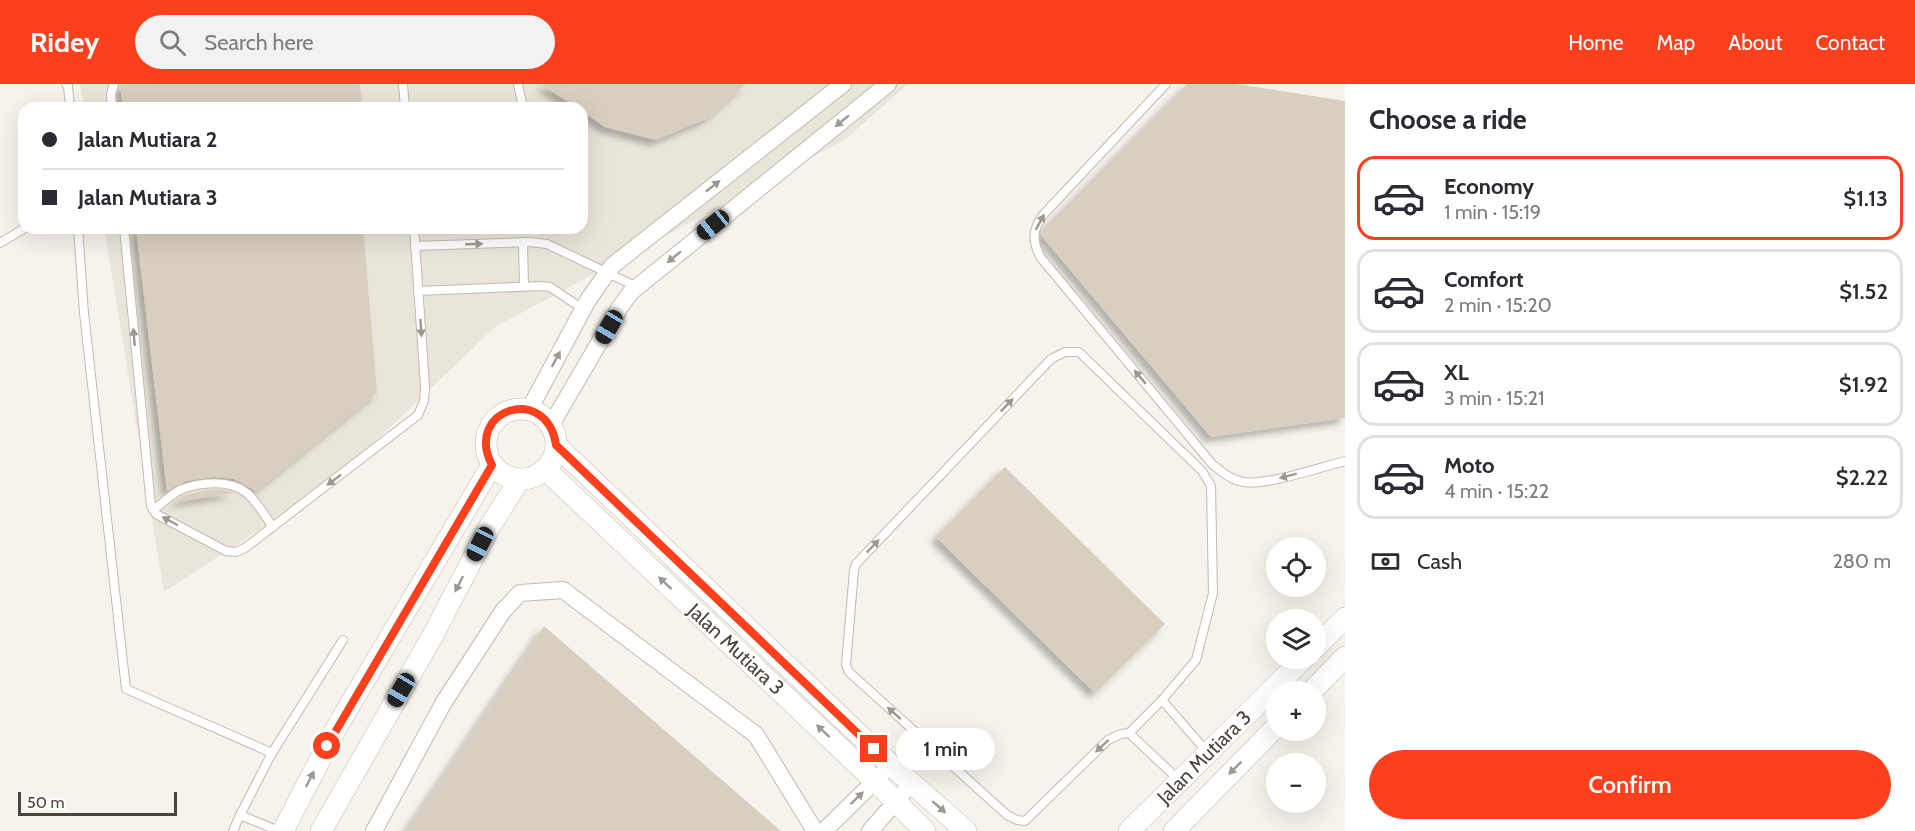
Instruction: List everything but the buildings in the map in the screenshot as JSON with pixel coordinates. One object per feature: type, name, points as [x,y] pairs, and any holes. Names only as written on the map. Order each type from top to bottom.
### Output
[{"type":"street","points":[[529,410],[583,309],[612,266],[843,84]]},
{"type":"street","points":[[551,425],[620,307],[637,287],[888,84]]},
{"type":"street","points":[[511,410],[529,410],[543,417],[551,425],[556,445],[554,456],[545,469],[531,478],[509,478],[492,465],[487,455],[485,444],[487,432],[492,423],[501,415],[511,410]]},
{"type":"street","name":"Jalan Mutiara 3","points":[[556,445],[891,765],[966,831]]},
{"type":"street","points":[[281,831],[338,725],[492,465]]},
{"type":"street","name":"Jalan Mutiara 3","points":[[545,469],[896,800],[925,831]]},
{"type":"street","points":[[321,831],[433,635],[490,525],[520,479]]},
{"type":"street","points":[[374,831],[444,702],[503,611],[520,593],[563,590],[756,735],[815,831]]},
{"type":"street","points":[[1326,637],[1345,618]]},
{"type":"street","points":[[1322,681],[1345,657]]},
{"type":"street","name":"Jalan Mutiara 3","points":[[1129,831],[1293,669]]},
{"type":"street","name":"Jalan Mutiara 3","points":[[1174,831],[1266,736]]},
{"type":"street","points":[[824,831],[891,765]]},
{"type":"street","points":[[870,831],[912,783]]},
{"type":"lane","points":[[66,84],[69,102]]},
{"type":"lane","points":[[112,102],[114,84]]},
{"type":"lane","points":[[403,84],[404,102]]},
{"type":"lane","points":[[518,84],[522,102]]},
{"type":"lane","points":[[1166,84],[1042,215],[1033,237],[1035,248],[1212,464],[1227,476],[1245,482],[1265,482],[1345,461]]},
{"type":"lane","points":[[0,243],[18,232]]},
{"type":"lane","points":[[78,234],[84,314],[126,689],[272,753]]},
{"type":"lane","points":[[125,234],[149,497],[153,510],[226,551],[236,552],[418,416],[424,401],[425,386],[414,234]]},
{"type":"lane","points":[[523,242],[524,286]]},
{"type":"lane","points":[[415,246],[523,242],[547,244],[637,287]]},
{"type":"lane","points":[[418,291],[550,287],[583,309]]},
{"type":"lane","points":[[1065,352],[1079,352],[1202,471],[1211,486],[1213,593],[1196,660],[1130,733],[1108,740],[1025,821],[1017,820],[1007,816],[998,808],[849,672],[846,665],[856,564],[1051,359],[1065,352]]},
{"type":"lane","points":[[153,510],[178,491],[201,484],[225,484],[240,488],[249,494],[273,526]]},
{"type":"lane","points":[[233,831],[272,753],[343,640]]},
{"type":"lane","points":[[1162,700],[1208,753]]},
{"type":"lane","points":[[1130,733],[1180,781]]},
{"type":"lane","points":[[240,815],[281,831]]},
{"type":"shaded area","points":[[80,84],[908,84],[846,139],[495,327],[334,481],[164,592],[105,234],[588,234],[588,102],[83,102]]},
{"type":"route","points":[[327,746],[492,465],[485,444],[487,432],[492,423],[511,410],[522,409],[533,411],[543,417],[551,425],[556,445],[874,749]]}]
